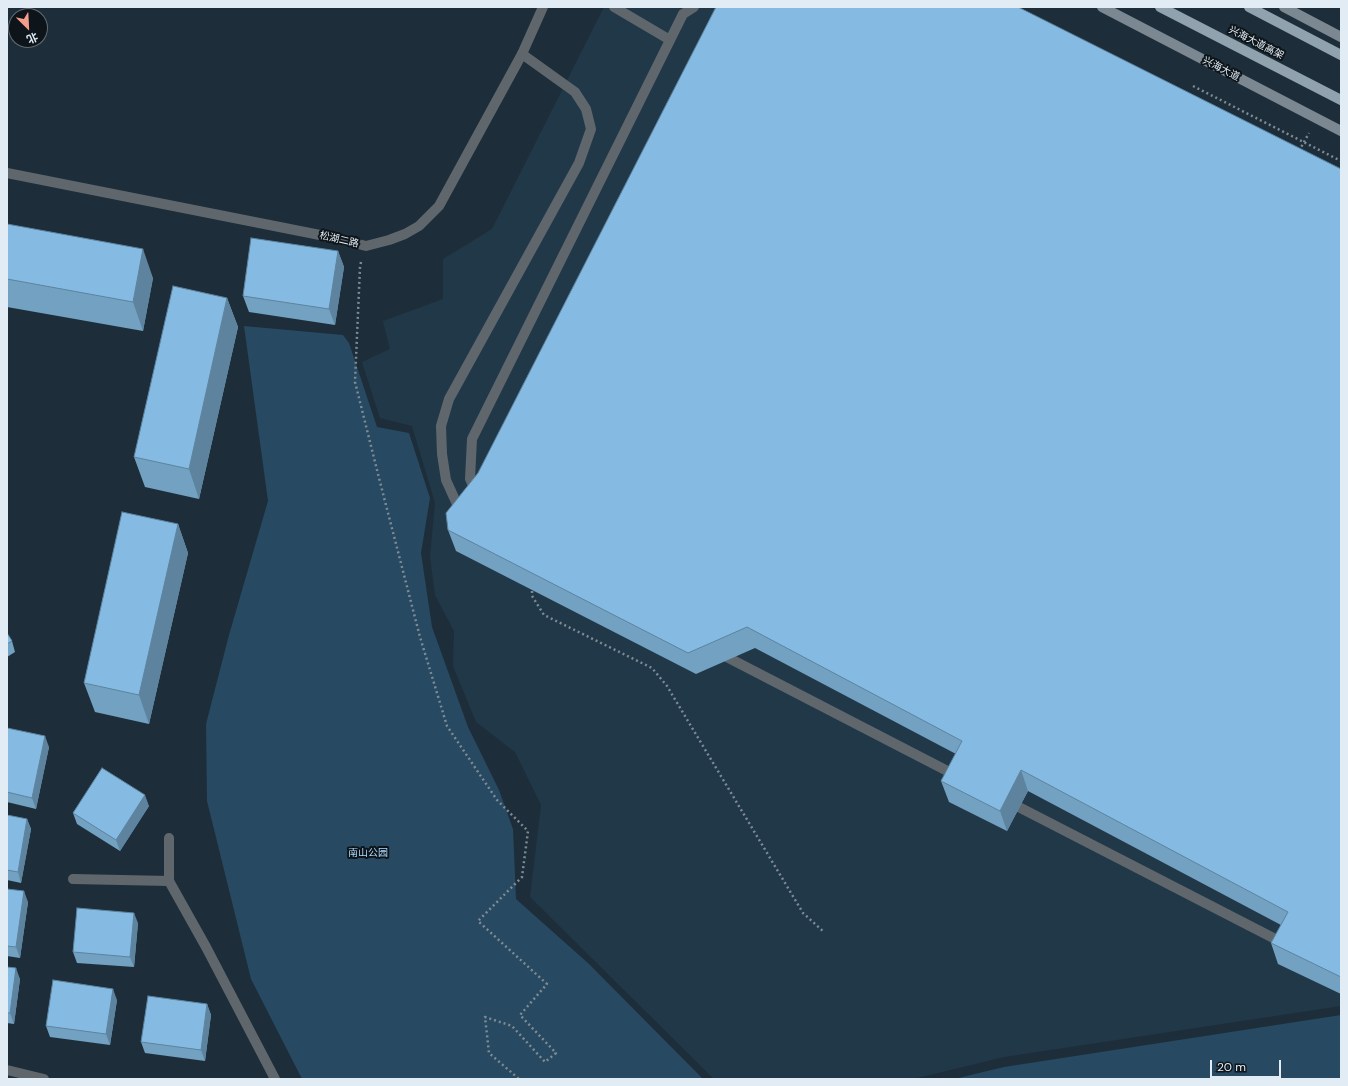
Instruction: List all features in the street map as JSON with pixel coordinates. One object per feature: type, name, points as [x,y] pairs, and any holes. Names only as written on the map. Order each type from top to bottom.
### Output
[{"type":"main road","name":"兴海大道高架","points":[[1160,7],[1341,100]]},
{"type":"main road","points":[[1249,7],[1341,55]]},
{"type":"street","name":"松湖二路","points":[[7,173],[335,238],[366,246],[389,240],[419,226],[439,206],[522,54],[543,7]]},
{"type":"street","points":[[614,7],[670,40]]},
{"type":"street","points":[[480,500],[470,479],[472,439],[683,14],[694,7]]},
{"type":"street","name":"兴海大道","points":[[1102,7],[1341,131]]},
{"type":"street","points":[[1284,7],[1341,37]]},
{"type":"street","points":[[469,523],[463,517],[446,480],[442,454],[441,426],[449,399],[579,163],[591,129],[586,109],[575,92],[522,54]]},
{"type":"street","points":[[722,647],[710,650],[966,780]]},
{"type":"street","points":[[1001,798],[1284,944]]},
{"type":"street","points":[[169,838],[169,880],[275,1079]]},
{"type":"street","points":[[73,879],[169,880]]},
{"type":"street","points":[[7,1070],[44,1079]]},
{"type":"path","points":[[1193,86],[1341,161]]},
{"type":"path","points":[[366,246],[360,267],[355,382],[420,637],[447,726],[497,800],[528,831],[522,877],[478,922],[547,984],[520,1016],[556,1052],[545,1062],[512,1026],[485,1017],[489,1052],[519,1079]]},
{"type":"path","points":[[532,581],[532,596],[544,615],[652,668],[667,686],[803,913],[824,932]]},
{"type":"shaded area","points":[[604,7],[1018,7],[1341,168],[1341,1006],[1004,1057],[913,1079],[714,1079],[530,897],[541,805],[515,752],[476,722],[453,666],[454,631],[435,595],[430,557],[435,503],[412,426],[380,418],[362,362],[390,349],[383,321],[443,299],[443,259],[492,229]]},
{"type":"green space","name":"南山公园","points":[[244,326],[343,335],[349,343],[377,427],[409,433],[430,498],[421,553],[432,627],[468,727],[499,790],[513,829],[516,899],[589,964],[703,1079],[302,1079],[251,979],[207,801],[206,724],[229,635],[268,501]]},
{"type":"green space","points":[[1341,1015],[1341,1079],[954,1079],[1004,1067]]},
{"type":"building","points":[[716,7],[1018,7],[1341,169],[1341,977],[1271,943],[1288,912],[1021,770],[1000,811],[941,781],[962,741],[747,627],[688,653],[448,530],[446,513],[478,473]]},
{"type":"building","points":[[7,224],[143,249],[133,302],[7,279]]},
{"type":"building","points":[[251,238],[338,251],[329,309],[243,296]]},
{"type":"building","points":[[173,286],[227,298],[189,469],[134,457]]},
{"type":"building","points":[[122,512],[178,524],[139,695],[84,683]]},
{"type":"building","points":[[7,633],[12,641],[7,644]]},
{"type":"building","points":[[7,728],[45,736],[32,798],[7,792]]},
{"type":"building","points":[[102,768],[145,795],[116,840],[73,813]]},
{"type":"building","points":[[7,815],[27,819],[18,872],[7,870]]},
{"type":"building","points":[[7,889],[24,891],[16,947],[7,946]]},
{"type":"building","points":[[77,908],[134,913],[130,957],[73,952]]},
{"type":"building","points":[[7,967],[16,968],[10,1013],[7,1013]]},
{"type":"building","points":[[53,980],[113,989],[106,1034],[46,1026]]},
{"type":"building","points":[[148,996],[207,1004],[201,1050],[141,1042]]}]
